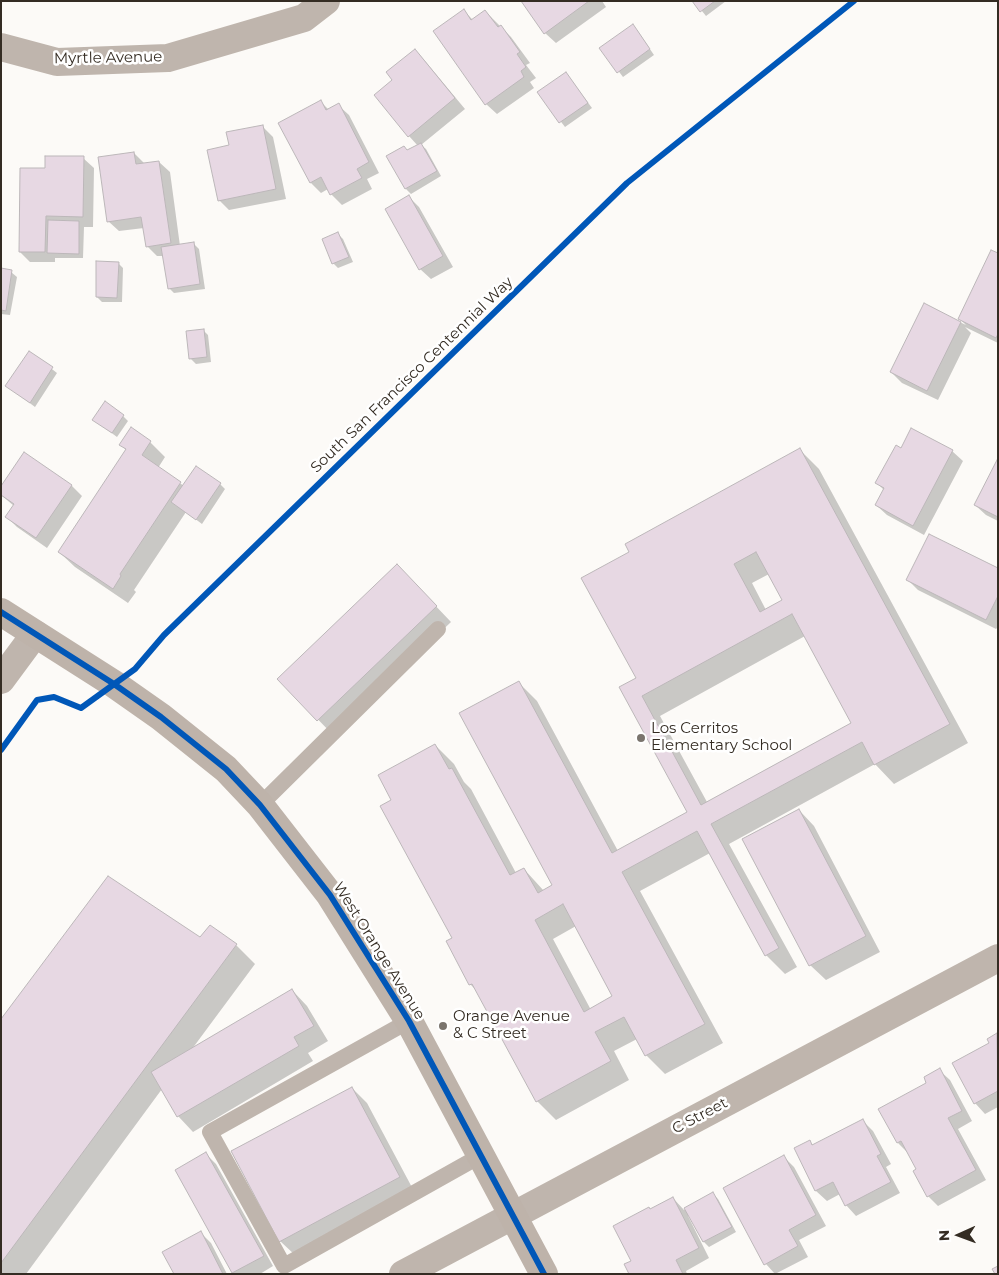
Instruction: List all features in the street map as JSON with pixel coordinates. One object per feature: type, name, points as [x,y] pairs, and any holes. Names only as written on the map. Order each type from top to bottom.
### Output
[{"type":"street","name":"Myrtle Avenue","points":[[1,47],[57,62],[168,58],[304,18],[326,1]]},
{"type":"street","name":"West Orange Avenue","points":[[1,612],[114,684],[161,717],[226,769],[260,805],[330,895],[408,1020],[544,1274]]},
{"type":"street","points":[[1,680],[35,634]]},
{"type":"street","name":"C Street","points":[[403,1274],[998,958]]},
{"type":"lane","points":[[260,805],[438,629]]},
{"type":"lane","points":[[408,1020],[210,1132],[284,1266],[480,1156]]},
{"type":"building","points":[[521,1],[589,1],[544,34]]},
{"type":"building","points":[[692,1],[715,1],[700,12]]},
{"type":"building","points":[[464,9],[471,20],[485,10],[498,27],[501,25],[520,52],[517,54],[526,67],[521,71],[524,77],[485,105],[433,31]]},
{"type":"building","points":[[633,24],[650,49],[617,73],[599,48]]},
{"type":"building","points":[[415,49],[455,98],[408,137],[374,95],[392,80],[386,72]]},
{"type":"building","points":[[566,72],[588,103],[559,123],[537,92]]},
{"type":"building","points":[[321,100],[326,110],[339,103],[369,162],[357,169],[362,178],[330,195],[321,177],[310,183],[278,123]]},
{"type":"building","points":[[263,125],[276,189],[218,201],[207,150],[229,145],[226,132]]},
{"type":"building","points":[[421,143],[437,171],[405,189],[386,156],[404,146],[407,150]]},
{"type":"building","points":[[134,152],[136,164],[159,161],[171,243],[146,247],[141,217],[107,222],[98,157]]},
{"type":"building","points":[[45,156],[84,156],[83,217],[46,216],[45,252],[19,252],[20,168],[45,168]]},
{"type":"building","points":[[409,195],[443,256],[419,270],[385,209]]},
{"type":"building","points":[[48,220],[79,221],[79,254],[47,253]]},
{"type":"building","points":[[338,232],[349,257],[332,264],[322,239]]},
{"type":"building","points":[[194,242],[200,284],[168,289],[161,247]]},
{"type":"building","points":[[991,250],[998,253],[998,334],[996,338],[958,319]]},
{"type":"building","points":[[96,261],[119,262],[117,298],[96,297]]},
{"type":"building","points":[[1,268],[12,270],[6,311],[1,310]]},
{"type":"building","points":[[924,303],[961,322],[927,391],[890,372]]},
{"type":"building","points":[[204,329],[207,357],[189,359],[186,331]]},
{"type":"building","points":[[29,351],[53,367],[30,403],[5,386]]},
{"type":"building","points":[[105,401],[124,415],[112,433],[92,420]]},
{"type":"building","points":[[131,427],[151,441],[142,455],[181,482],[120,574],[121,576],[113,589],[58,552],[126,449],[119,445]]},
{"type":"building","points":[[911,428],[953,450],[913,526],[875,505],[884,488],[875,483],[896,445],[901,448]]},
{"type":"building","points":[[800,448],[950,724],[874,765],[862,742],[711,824],[779,948],[765,956],[697,831],[622,872],[705,1024],[645,1056],[624,1017],[595,1032],[611,1061],[536,1102],[472,984],[469,985],[446,941],[452,938],[380,806],[391,800],[378,775],[435,744],[449,769],[452,768],[510,875],[524,868],[538,893],[552,885],[459,713],[519,681],[612,853],[687,812],[619,687],[636,678],[581,578],[629,552],[625,544]],"holes":[[[756,552],[782,600],[760,612],[734,564]],[[792,614],[851,723],[701,805],[642,696]],[[563,904],[612,996],[584,1012],[535,920]]]},
{"type":"building","points":[[24,452],[72,485],[36,538],[5,517],[14,504],[1,495],[1,486]]},
{"type":"building","points":[[998,458],[998,517],[974,505]]},
{"type":"building","points":[[196,466],[221,483],[196,520],[171,502]]},
{"type":"building","points":[[929,534],[998,568],[998,596],[986,620],[906,580]]},
{"type":"building","points":[[397,564],[437,606],[317,721],[277,679]]},
{"type":"building","points":[[799,809],[866,936],[809,966],[742,839]]},
{"type":"building","points":[[108,876],[200,937],[210,925],[237,944],[1,1263],[1,1019]]},
{"type":"building","points":[[292,989],[314,1026],[294,1037],[299,1046],[177,1117],[151,1072]]},
{"type":"building","points":[[997,1033],[998,1091],[974,1104],[952,1063],[989,1043],[987,1039]]},
{"type":"building","points":[[940,1068],[962,1111],[948,1118],[976,1170],[927,1197],[913,1171],[916,1169],[901,1141],[897,1143],[878,1109],[926,1083],[924,1077]]},
{"type":"building","points":[[352,1087],[400,1177],[279,1242],[231,1151]]},
{"type":"building","points":[[863,1119],[881,1154],[877,1156],[891,1182],[845,1206],[833,1182],[815,1191],[794,1148],[810,1140],[812,1145]]},
{"type":"building","points":[[206,1152],[264,1256],[232,1273],[175,1170]]},
{"type":"building","points":[[784,1155],[816,1215],[789,1230],[798,1246],[764,1265],[723,1188]]},
{"type":"building","points":[[713,1192],[732,1227],[703,1242],[684,1208]]},
{"type":"building","points":[[673,1197],[699,1248],[676,1260],[683,1274],[629,1274],[624,1264],[631,1261],[613,1226]]},
{"type":"building","points":[[201,1231],[223,1274],[174,1274],[162,1252]]},
{"type":"building","points":[[998,1266],[998,1274],[995,1274],[992,1269]]},
{"type":"cycle path","name":"South San Francisco Centennial Way","points":[[1,750],[37,700],[54,697],[81,708],[135,669],[164,635],[627,183],[854,1]]},
{"type":"cycle path","points":[[1,612],[114,684],[161,717],[226,769],[260,805],[330,895],[409,1021],[544,1274]]},
{"type":"place","name":"Los Cerritos Elementary School","points":[[641,738]]},
{"type":"place","name":"Orange Avenue & C Street","points":[[443,1026]]}]
